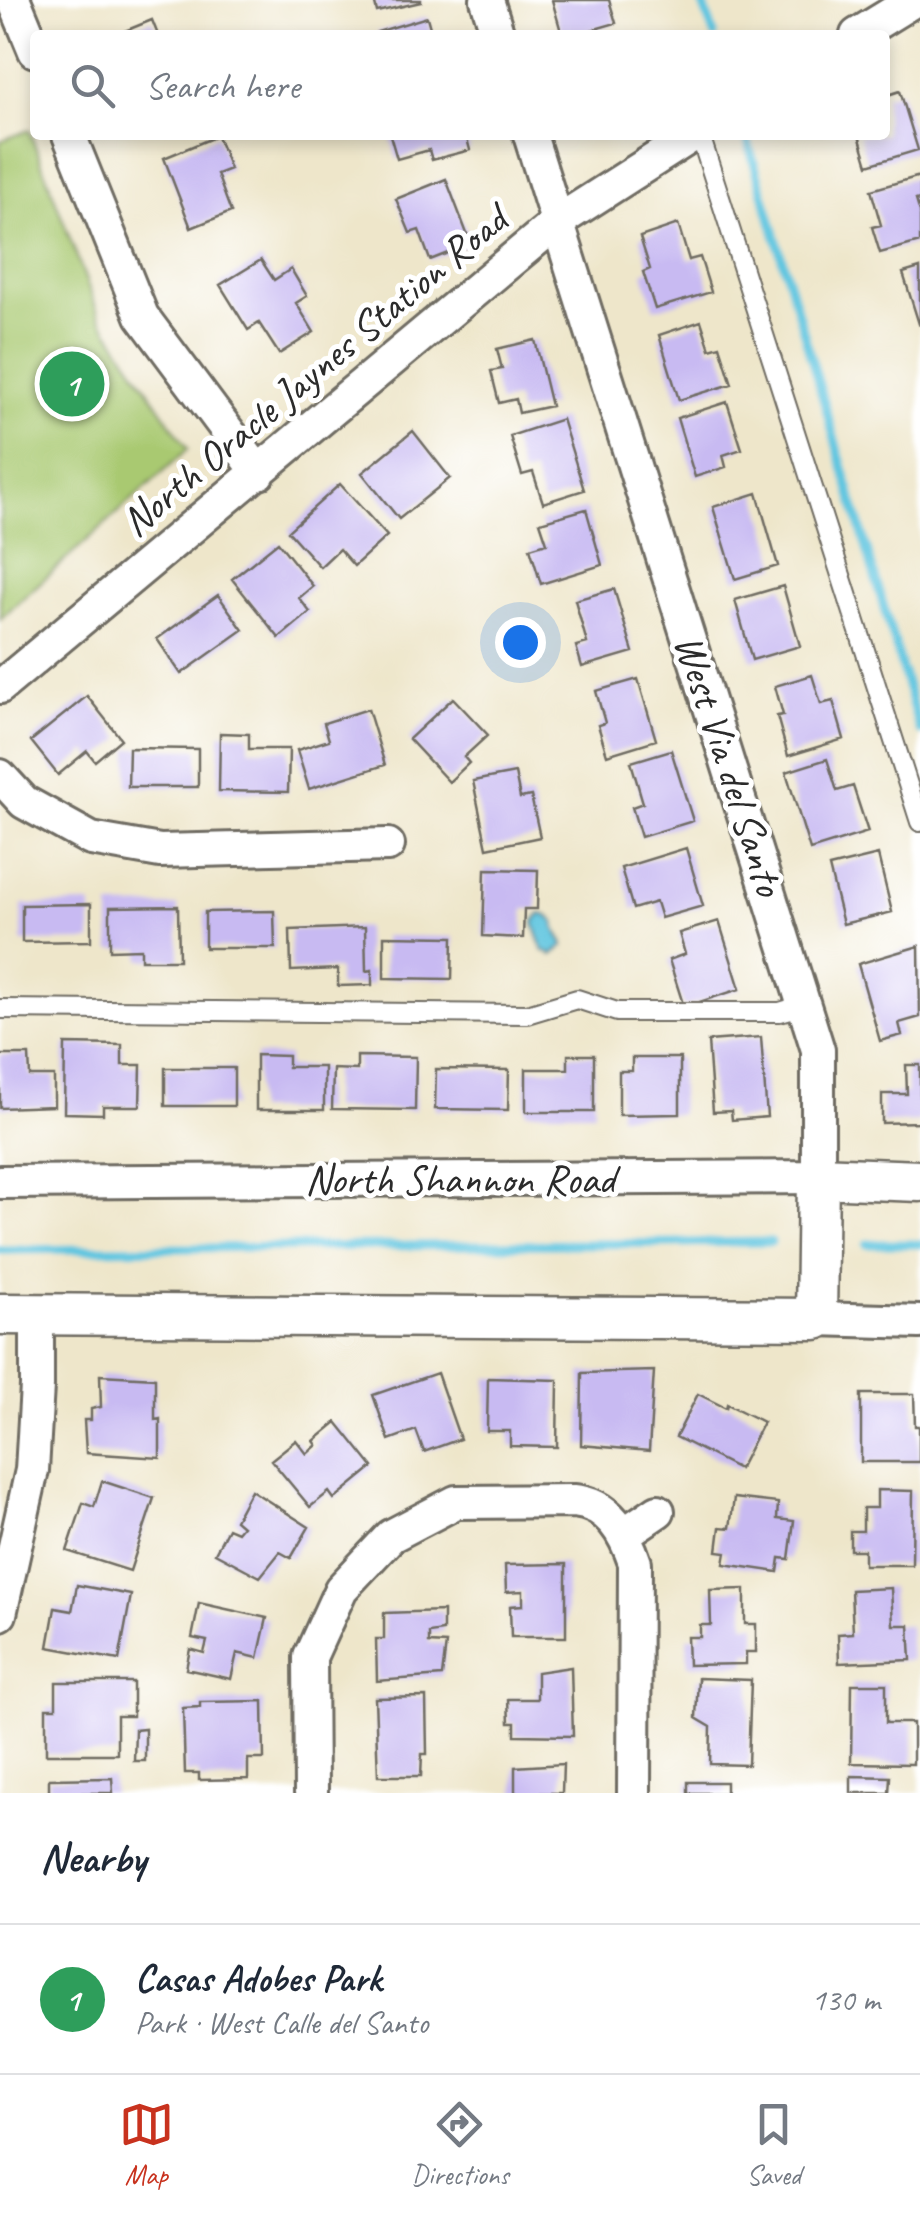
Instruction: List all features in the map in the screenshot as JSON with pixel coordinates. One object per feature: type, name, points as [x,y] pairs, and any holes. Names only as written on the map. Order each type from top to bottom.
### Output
[{"type":"street","points":[[14,0],[30,39]]},
{"type":"street","points":[[487,0],[496,30]]},
{"type":"street","points":[[865,30],[914,0]]},
{"type":"street","points":[[71,140],[142,316],[258,473]]},
{"type":"street","name":"West Via del Santo","points":[[532,140],[818,1050],[816,1320]]},
{"type":"street","name":"North Oracle Jaynes Station Road","points":[[0,687],[557,222],[689,140]]},
{"type":"street","points":[[0,776],[24,802],[91,839],[160,851],[388,845]]},
{"type":"street","name":"North Shannon Road","points":[[0,1182],[818,1177],[920,1181]]},
{"type":"street","points":[[0,1614],[32,1470],[37,1386],[18,1314],[920,1322]]},
{"type":"street","points":[[311,1793],[310,1657],[341,1589],[391,1536],[456,1502],[588,1502],[603,1510],[624,1534],[635,1564],[636,1583],[634,1793]]},
{"type":"street","points":[[624,1534],[658,1511]]},
{"type":"lane","points":[[699,140],[920,822]]},
{"type":"lane","points":[[0,1008],[527,1014],[577,999],[618,1012],[780,1012],[804,1005]]},
{"type":"green space","points":[[29,130],[100,318],[188,449],[0,619],[0,141]]},
{"type":"water","points":[[541,914],[555,922],[564,946],[552,955],[543,950],[535,927],[534,921]]},
{"type":"building","points":[[374,0],[421,0],[421,2],[377,12]]},
{"type":"building","points":[[552,0],[609,0],[616,23],[592,30],[561,30]]},
{"type":"building","points":[[427,17],[431,30],[384,30]]},
{"type":"building","points":[[152,20],[156,30],[127,30]]},
{"type":"building","points":[[900,91],[918,150],[868,165],[860,140],[890,140],[890,94]]},
{"type":"building","points":[[207,140],[219,140],[230,169],[217,174],[231,212],[191,228],[164,158]]},
{"type":"building","points":[[391,140],[467,140],[470,150],[432,160],[429,150],[397,159]]},
{"type":"building","points":[[920,176],[920,199],[916,200],[920,242],[880,253],[872,227],[881,225],[871,190]]},
{"type":"building","points":[[446,179],[471,244],[430,260],[419,230],[410,233],[396,199]]},
{"type":"building","points":[[678,224],[689,260],[700,257],[711,292],[655,309],[643,272],[650,269],[640,237]]},
{"type":"building","points":[[261,260],[274,280],[291,269],[307,296],[296,303],[314,332],[279,354],[259,323],[248,330],[220,285]]},
{"type":"building","points":[[920,268],[920,323],[919,324],[903,273]]},
{"type":"building","points":[[701,321],[710,349],[720,346],[732,384],[679,400],[659,335]]},
{"type":"building","points":[[535,340],[551,406],[519,413],[516,399],[499,403],[491,371],[502,369],[497,349]]},
{"type":"building","points":[[727,402],[742,449],[723,455],[726,467],[695,477],[677,418]]},
{"type":"building","points":[[562,419],[584,490],[543,503],[533,472],[522,475],[510,436]]},
{"type":"building","points":[[413,431],[450,478],[399,519],[362,473]]},
{"type":"building","points":[[340,484],[387,536],[354,566],[339,549],[320,567],[288,531]]},
{"type":"building","points":[[757,493],[778,566],[735,579],[713,507]]},
{"type":"building","points":[[586,509],[602,565],[541,584],[530,548],[547,543],[540,522]]},
{"type":"building","points":[[278,542],[313,586],[299,598],[310,612],[279,638],[232,579]]},
{"type":"building","points":[[783,586],[800,646],[752,660],[735,600]]},
{"type":"building","points":[[614,589],[633,652],[582,667],[576,646],[587,643],[575,600]]},
{"type":"building","points":[[218,595],[243,630],[181,674],[157,639]]},
{"type":"building","points":[[812,675],[821,704],[833,701],[844,739],[788,756],[777,716],[783,715],[775,686]]},
{"type":"building","points":[[638,679],[656,740],[607,755],[598,725],[605,723],[596,691]]},
{"type":"building","points":[[87,696],[121,739],[95,761],[87,751],[58,775],[31,741]]},
{"type":"building","points":[[453,698],[488,735],[464,757],[469,763],[449,782],[409,739]]},
{"type":"building","points":[[368,709],[385,765],[309,789],[297,750],[329,740],[324,723]]},
{"type":"building","points":[[220,733],[249,734],[249,749],[289,749],[288,792],[219,791]]},
{"type":"building","points":[[129,748],[198,749],[198,787],[128,787]]},
{"type":"building","points":[[671,750],[693,821],[641,837],[632,807],[643,803],[631,762]]},
{"type":"building","points":[[827,759],[837,791],[853,786],[868,832],[810,850],[786,772]]},
{"type":"building","points":[[515,773],[520,798],[531,796],[540,837],[487,848],[473,781]]},
{"type":"building","points":[[686,848],[703,906],[661,918],[656,902],[633,909],[621,868]]},
{"type":"building","points":[[878,855],[892,912],[843,924],[829,867]]},
{"type":"building","points":[[485,869],[538,870],[537,909],[524,909],[523,938],[483,936]]},
{"type":"building","points":[[91,904],[91,941],[22,942],[22,905]]},
{"type":"building","points":[[178,906],[179,960],[141,960],[141,949],[110,950],[110,907]]},
{"type":"building","points":[[274,911],[275,948],[205,948],[205,912]]},
{"type":"building","points":[[719,921],[740,989],[684,1007],[669,960],[685,954],[679,933]]},
{"type":"building","points":[[365,927],[366,971],[372,970],[372,985],[338,986],[338,969],[291,971],[290,930]]},
{"type":"building","points":[[384,936],[453,937],[452,979],[384,978]]},
{"type":"building","points":[[919,946],[920,1017],[899,1023],[902,1035],[880,1041],[858,964]]},
{"type":"building","points":[[761,1037],[767,1117],[732,1120],[731,1111],[713,1112],[708,1041]]},
{"type":"building","points":[[65,1044],[122,1045],[122,1065],[141,1065],[140,1106],[103,1106],[103,1114],[64,1113]]},
{"type":"building","points":[[0,1055],[29,1055],[30,1076],[54,1076],[54,1106],[0,1108]]},
{"type":"building","points":[[256,1055],[288,1056],[288,1067],[324,1067],[324,1110],[256,1110]]},
{"type":"building","points":[[568,1055],[594,1055],[594,1112],[526,1112],[526,1069],[568,1069]]},
{"type":"building","points":[[357,1056],[416,1057],[415,1110],[332,1109],[333,1069],[357,1070]]},
{"type":"building","points":[[632,1058],[680,1058],[680,1114],[619,1115],[619,1071],[632,1071]]},
{"type":"building","points":[[906,1065],[920,1065],[920,1122],[882,1123],[882,1094],[907,1094]]},
{"type":"building","points":[[165,1068],[234,1068],[234,1106],[165,1106]]},
{"type":"building","points":[[436,1069],[509,1070],[508,1110],[435,1109]]},
{"type":"building","points":[[654,1371],[649,1451],[581,1445],[582,1373]]},
{"type":"building","points":[[437,1373],[460,1439],[424,1452],[416,1430],[389,1440],[373,1395]]},
{"type":"building","points":[[100,1375],[155,1378],[160,1458],[86,1453],[84,1420],[91,1420],[91,1409],[101,1407]]},
{"type":"building","points":[[488,1378],[558,1380],[557,1447],[510,1446],[510,1431],[487,1431]]},
{"type":"building","points":[[698,1394],[763,1422],[739,1469],[676,1437]]},
{"type":"building","points":[[861,1394],[914,1394],[919,1462],[861,1462]]},
{"type":"building","points":[[337,1422],[373,1467],[334,1499],[329,1492],[310,1507],[271,1460],[296,1440],[307,1454],[317,1445],[314,1441]]},
{"type":"building","points":[[102,1481],[154,1498],[130,1571],[67,1551],[83,1503],[94,1507]]},
{"type":"building","points":[[251,1490],[309,1527],[291,1558],[280,1552],[260,1577],[215,1553],[228,1528],[237,1532],[242,1526],[235,1520]]},
{"type":"building","points":[[877,1490],[913,1491],[912,1565],[864,1565],[864,1550],[850,1550],[850,1531],[863,1531],[863,1508],[877,1508]]},
{"type":"building","points":[[734,1498],[778,1503],[777,1519],[794,1521],[789,1559],[780,1558],[778,1572],[724,1564],[726,1552],[717,1551],[720,1527],[730,1528]]},
{"type":"building","points":[[566,1564],[566,1637],[511,1637],[510,1606],[523,1605],[523,1591],[506,1592],[505,1565]]},
{"type":"building","points":[[77,1585],[131,1595],[119,1660],[48,1647],[55,1608],[72,1611]]},
{"type":"building","points":[[891,1588],[893,1625],[909,1625],[911,1660],[839,1663],[838,1634],[853,1633],[851,1590]]},
{"type":"building","points":[[745,1589],[745,1624],[756,1624],[756,1652],[746,1652],[746,1664],[688,1665],[687,1637],[700,1637],[700,1625],[711,1625],[710,1590]]},
{"type":"building","points":[[199,1603],[267,1618],[258,1658],[237,1653],[231,1679],[186,1669],[190,1649],[204,1653],[207,1641],[192,1638]]},
{"type":"building","points":[[443,1611],[443,1631],[429,1633],[429,1643],[446,1644],[442,1676],[377,1681],[376,1639],[384,1639],[384,1613]]},
{"type":"building","points":[[571,1667],[573,1736],[515,1735],[515,1723],[509,1723],[508,1699],[537,1699],[537,1672]]},
{"type":"building","points":[[698,1678],[751,1680],[748,1765],[710,1764],[711,1727],[696,1718]]},
{"type":"building","points":[[56,1682],[133,1682],[133,1716],[117,1716],[117,1754],[46,1754],[46,1708],[56,1708]]},
{"type":"building","points":[[852,1684],[886,1684],[886,1723],[913,1723],[913,1764],[851,1763]]},
{"type":"building","points":[[426,1697],[427,1754],[422,1754],[421,1776],[378,1776],[375,1698]]},
{"type":"building","points":[[263,1701],[264,1759],[248,1759],[248,1779],[199,1780],[199,1773],[185,1773],[183,1708],[200,1707],[200,1702]]},
{"type":"building","points":[[145,1729],[145,1761],[134,1761],[135,1730]]},
{"type":"building","points":[[563,1764],[562,1793],[515,1793],[515,1767]]},
{"type":"building","points":[[851,1776],[890,1777],[889,1793],[851,1793]]},
{"type":"building","points":[[112,1778],[113,1793],[49,1793],[49,1779]]},
{"type":"building","points":[[688,1782],[726,1782],[726,1793],[688,1793]]},
{"type":"waterway","points":[[702,0],[712,30]]},
{"type":"waterway","points":[[747,140],[920,731]]},
{"type":"waterway","points":[[0,1250],[771,1242]]},
{"type":"waterway","points":[[867,1244],[920,1244]]},
{"type":"place","name":"Casas Adobes Park","points":[[72,384]]}]
